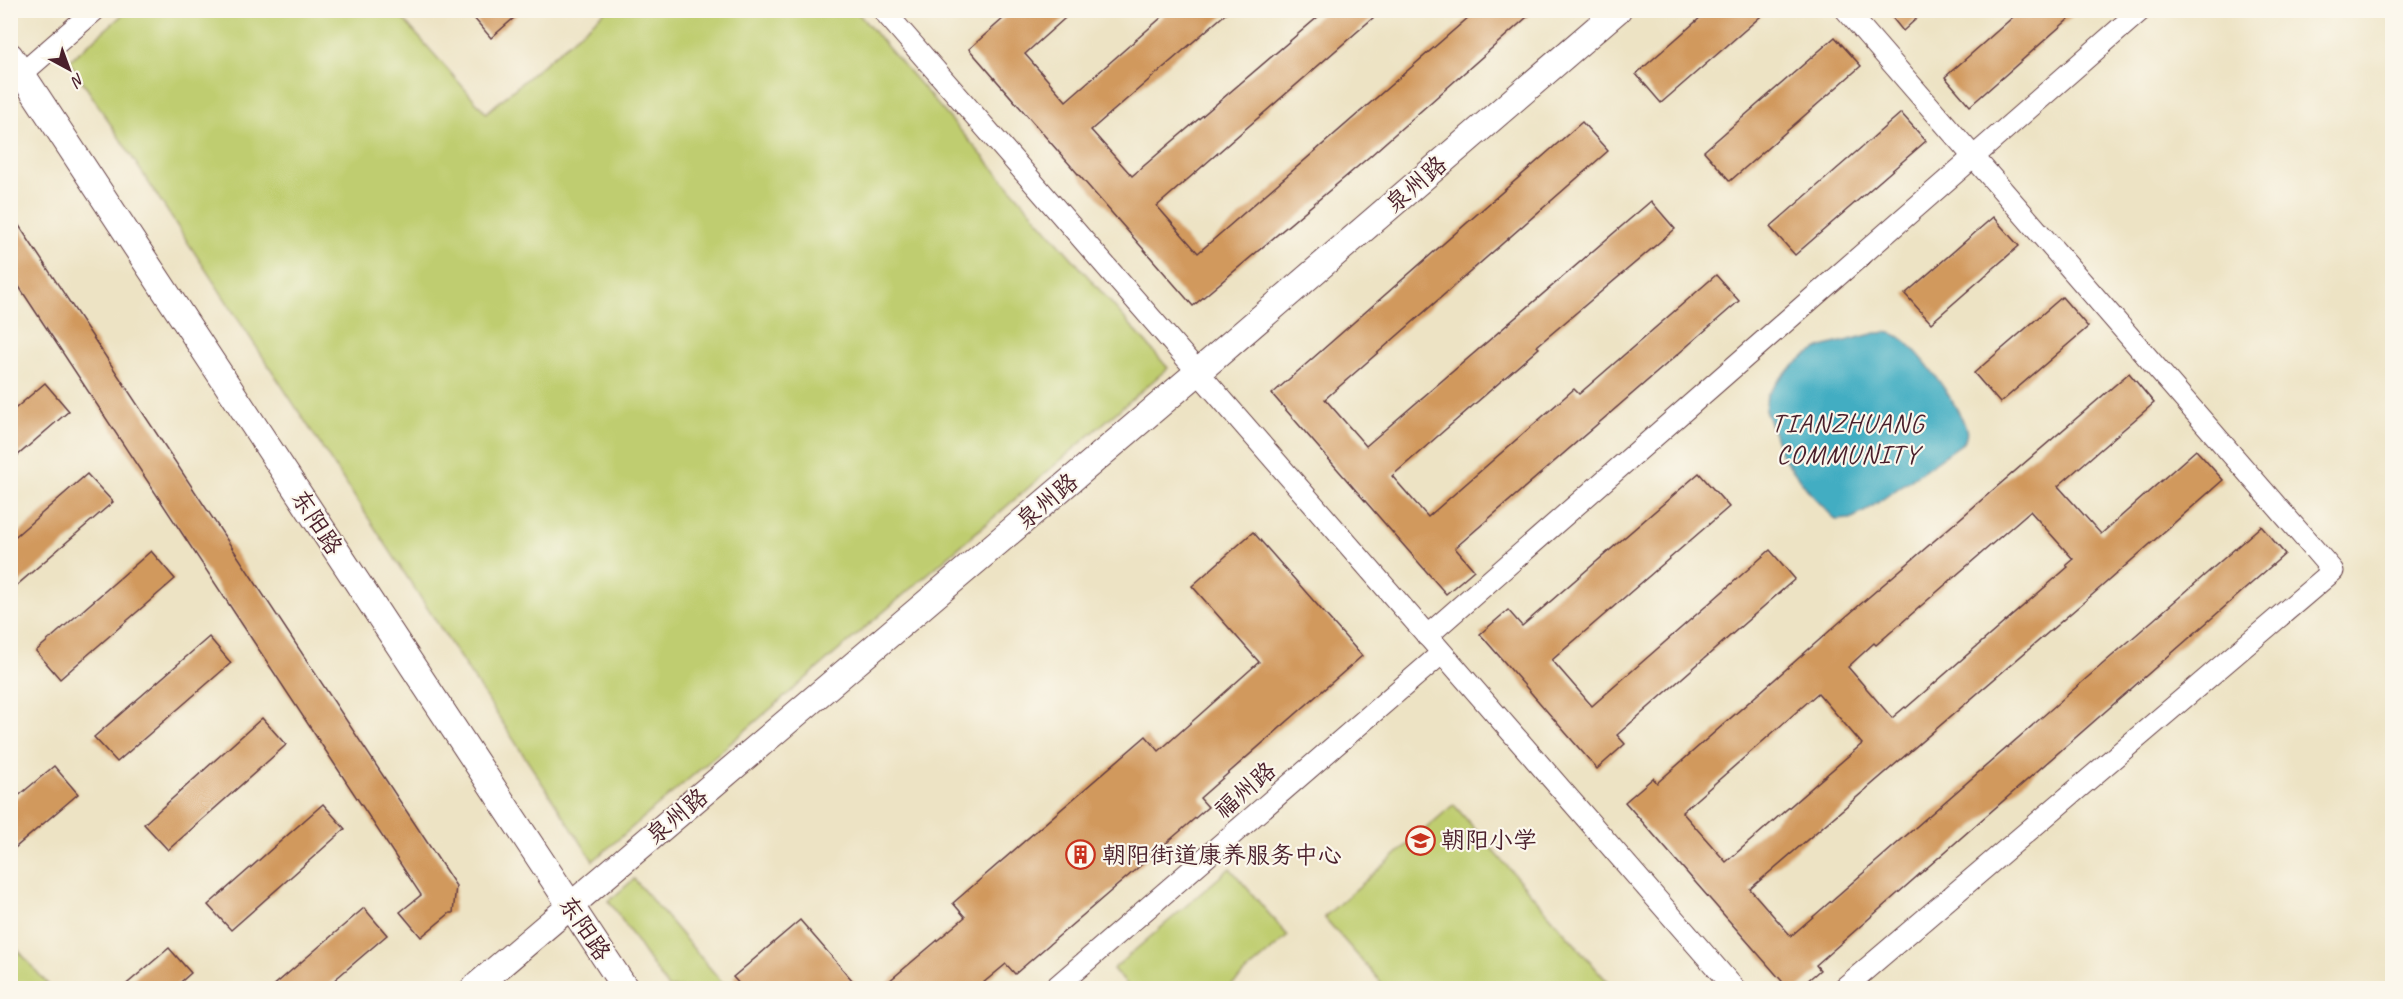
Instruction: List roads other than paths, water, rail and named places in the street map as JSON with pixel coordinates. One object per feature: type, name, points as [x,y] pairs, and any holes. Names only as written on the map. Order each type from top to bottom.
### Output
[{"type":"street","points":[[14,71],[95,10]]},
{"type":"street","points":[[883,10],[1734,988]]},
{"type":"street","name":"泉州路","points":[[474,988],[1198,372],[1618,10]]},
{"type":"street","points":[[1844,988],[2333,571],[1846,10]]},
{"type":"street","points":[[1427,636],[2141,10]]},
{"type":"street","name":"东阳路","points":[[14,71],[625,988]]},
{"type":"street","name":"福州路","points":[[1055,988],[1442,653]]},
{"type":"water","points":[[1876,333],[1891,333],[1900,338],[1923,360],[1955,405],[1967,436],[1964,442],[1864,512],[1850,519],[1836,520],[1810,493],[1782,456],[1765,410],[1767,395],[1785,373],[1805,356],[1822,347]]},
{"type":"place","name":"朝阳小学","points":[[1420,840]]},
{"type":"place","name":"朝阳街道康养服务中心","points":[[1081,855]]},
{"type":"district","name":"TIANZHUANG COMMUNITY","points":[[1848,438]]}]
